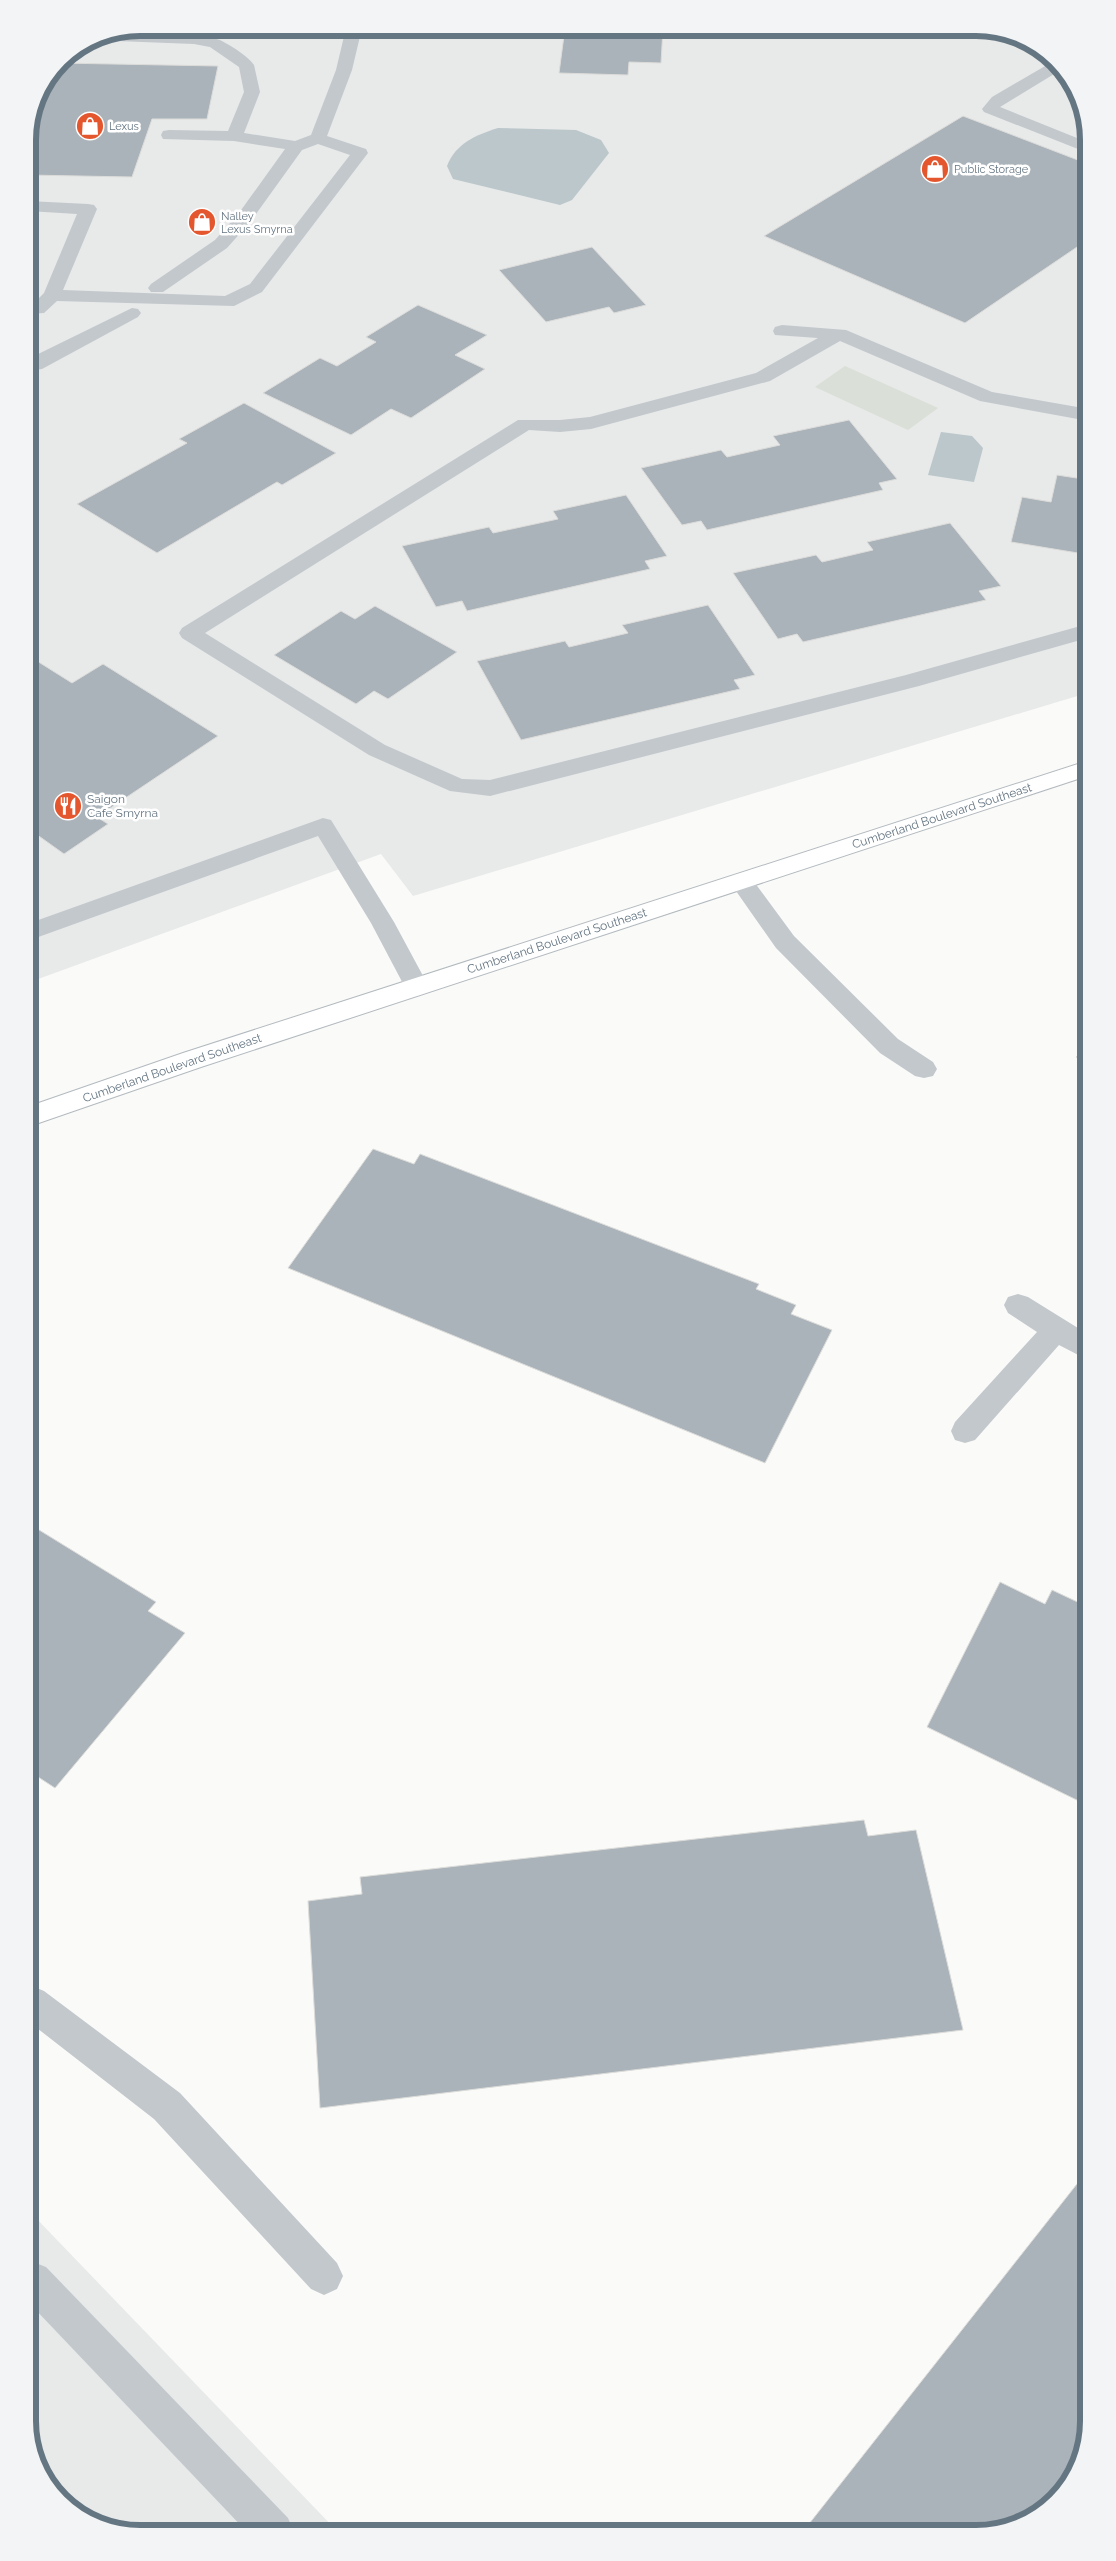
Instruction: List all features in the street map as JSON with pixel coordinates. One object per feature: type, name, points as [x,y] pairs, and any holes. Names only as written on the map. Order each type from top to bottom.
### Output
[{"type":"main road","name":"Cumberland Boulevard Southeast","points":[[36,1114],[1080,770]]},
{"type":"lane","points":[[318,138],[338,91],[353,36]]},
{"type":"lane","points":[[126,37],[194,40],[215,44],[246,65],[252,92],[234,136]]},
{"type":"lane","points":[[1051,69],[998,100],[990,109],[1080,145]]},
{"type":"lane","points":[[52,295],[228,302],[256,288],[360,153],[318,138],[296,146],[234,136],[170,135]]},
{"type":"lane","points":[[158,288],[221,244],[245,216],[296,146]]},
{"type":"lane","points":[[36,206],[88,209],[52,295],[36,309]]},
{"type":"lane","points":[[36,364],[132,313]]},
{"type":"lane","points":[[782,331],[839,334],[987,397],[1080,413]]},
{"type":"lane","points":[[839,334],[763,377],[591,423],[560,426],[525,424],[190,634],[377,750],[458,786],[490,788],[911,681],[1080,633]]},
{"type":"lane","points":[[36,930],[324,826],[382,922],[417,987]]},
{"type":"lane","points":[[741,881],[785,942],[889,1046],[924,1069]]},
{"type":"lane","points":[[1018,1305],[1080,1344]]},
{"type":"lane","points":[[965,1430],[1056,1330]]},
{"type":"lane","points":[[36,2006],[167,2106],[324,2276]]},
{"type":"lane","points":[[36,2283],[267,2525]]},
{"type":"shaded area","points":[[141,36],[982,36],[996,38],[1022,47],[1039,58],[1058,77],[1069,94],[1078,120],[1080,141],[1080,695],[413,896],[381,854],[36,980],[36,134],[44,101],[58,77],[72,62],[88,50],[114,40]]},
{"type":"shaded area","points":[[498,128],[576,130],[601,140],[609,153],[572,200],[560,205],[453,179],[447,166],[456,151],[475,137]]},
{"type":"shaded area","points":[[845,366],[938,408],[908,430],[815,387]]},
{"type":"shaded area","points":[[941,432],[972,436],[983,448],[974,482],[928,475]]},
{"type":"shaded area","points":[[36,2218],[331,2525],[134,2525],[120,2523],[88,2511],[62,2489],[47,2467],[37,2434]]},
{"type":"building","points":[[564,36],[663,36],[661,63],[629,62],[628,75],[559,73]]},
{"type":"building","name":"Lexus","points":[[71,63],[218,66],[207,119],[152,119],[132,177],[36,175],[37,127],[44,101],[58,77]]},
{"type":"building","points":[[963,116],[1080,161],[1080,245],[965,323],[764,236]]},
{"type":"building","points":[[592,247],[646,305],[614,313],[609,307],[546,322],[499,270]]},
{"type":"building","points":[[418,305],[487,335],[455,355],[485,369],[411,418],[391,409],[351,435],[263,393],[320,358],[337,366],[376,342],[366,337]]},
{"type":"building","points":[[244,403],[336,453],[282,485],[277,482],[157,553],[77,504],[187,443],[179,439]]},
{"type":"building","points":[[849,420],[897,479],[879,483],[883,490],[707,530],[701,521],[682,525],[641,468],[721,450],[727,457],[780,445],[773,436]]},
{"type":"building","points":[[1057,475],[1080,479],[1080,553],[1011,542],[1022,497],[1051,502]]},
{"type":"building","points":[[626,495],[667,556],[645,561],[650,569],[467,611],[462,601],[436,607],[402,546],[489,527],[493,533],[558,519],[553,511]]},
{"type":"building","points":[[950,523],[1001,586],[979,591],[986,600],[803,642],[797,634],[778,639],[733,573],[816,555],[822,562],[873,550],[867,542]]},
{"type":"building","points":[[708,605],[755,675],[734,680],[740,689],[521,740],[477,661],[565,641],[569,647],[628,633],[622,625]]},
{"type":"building","points":[[375,606],[457,652],[388,699],[374,691],[356,704],[274,655],[341,611],[355,619]]},
{"type":"building","points":[[36,660],[72,683],[103,664],[218,736],[97,817],[108,824],[64,854],[36,834]]},
{"type":"building","points":[[373,1149],[414,1164],[420,1154],[759,1284],[756,1289],[796,1305],[791,1314],[832,1330],[765,1463],[288,1268]]},
{"type":"building","points":[[36,1528],[156,1602],[148,1611],[185,1633],[55,1788],[36,1776]]},
{"type":"building","points":[[1000,1582],[1045,1604],[1052,1590],[1080,1603],[1080,1802],[927,1727]]},
{"type":"building","points":[[864,1820],[868,1836],[916,1830],[963,2030],[320,2108],[308,1901],[362,1894],[360,1877]]},
{"type":"building","points":[[1080,2180],[1079,2434],[1072,2460],[1066,2473],[1054,2489],[1039,2503],[1022,2514],[996,2523],[975,2525],[808,2525]]},
{"type":"place","name":"Lexus","points":[[90,126]]},
{"type":"place","name":"Public Storage","points":[[935,169]]},
{"type":"place","name":"Nalley Lexus Smyrna","points":[[202,222]]},
{"type":"place","name":"Saigon Cafe Smyrna","points":[[68,806]]}]
